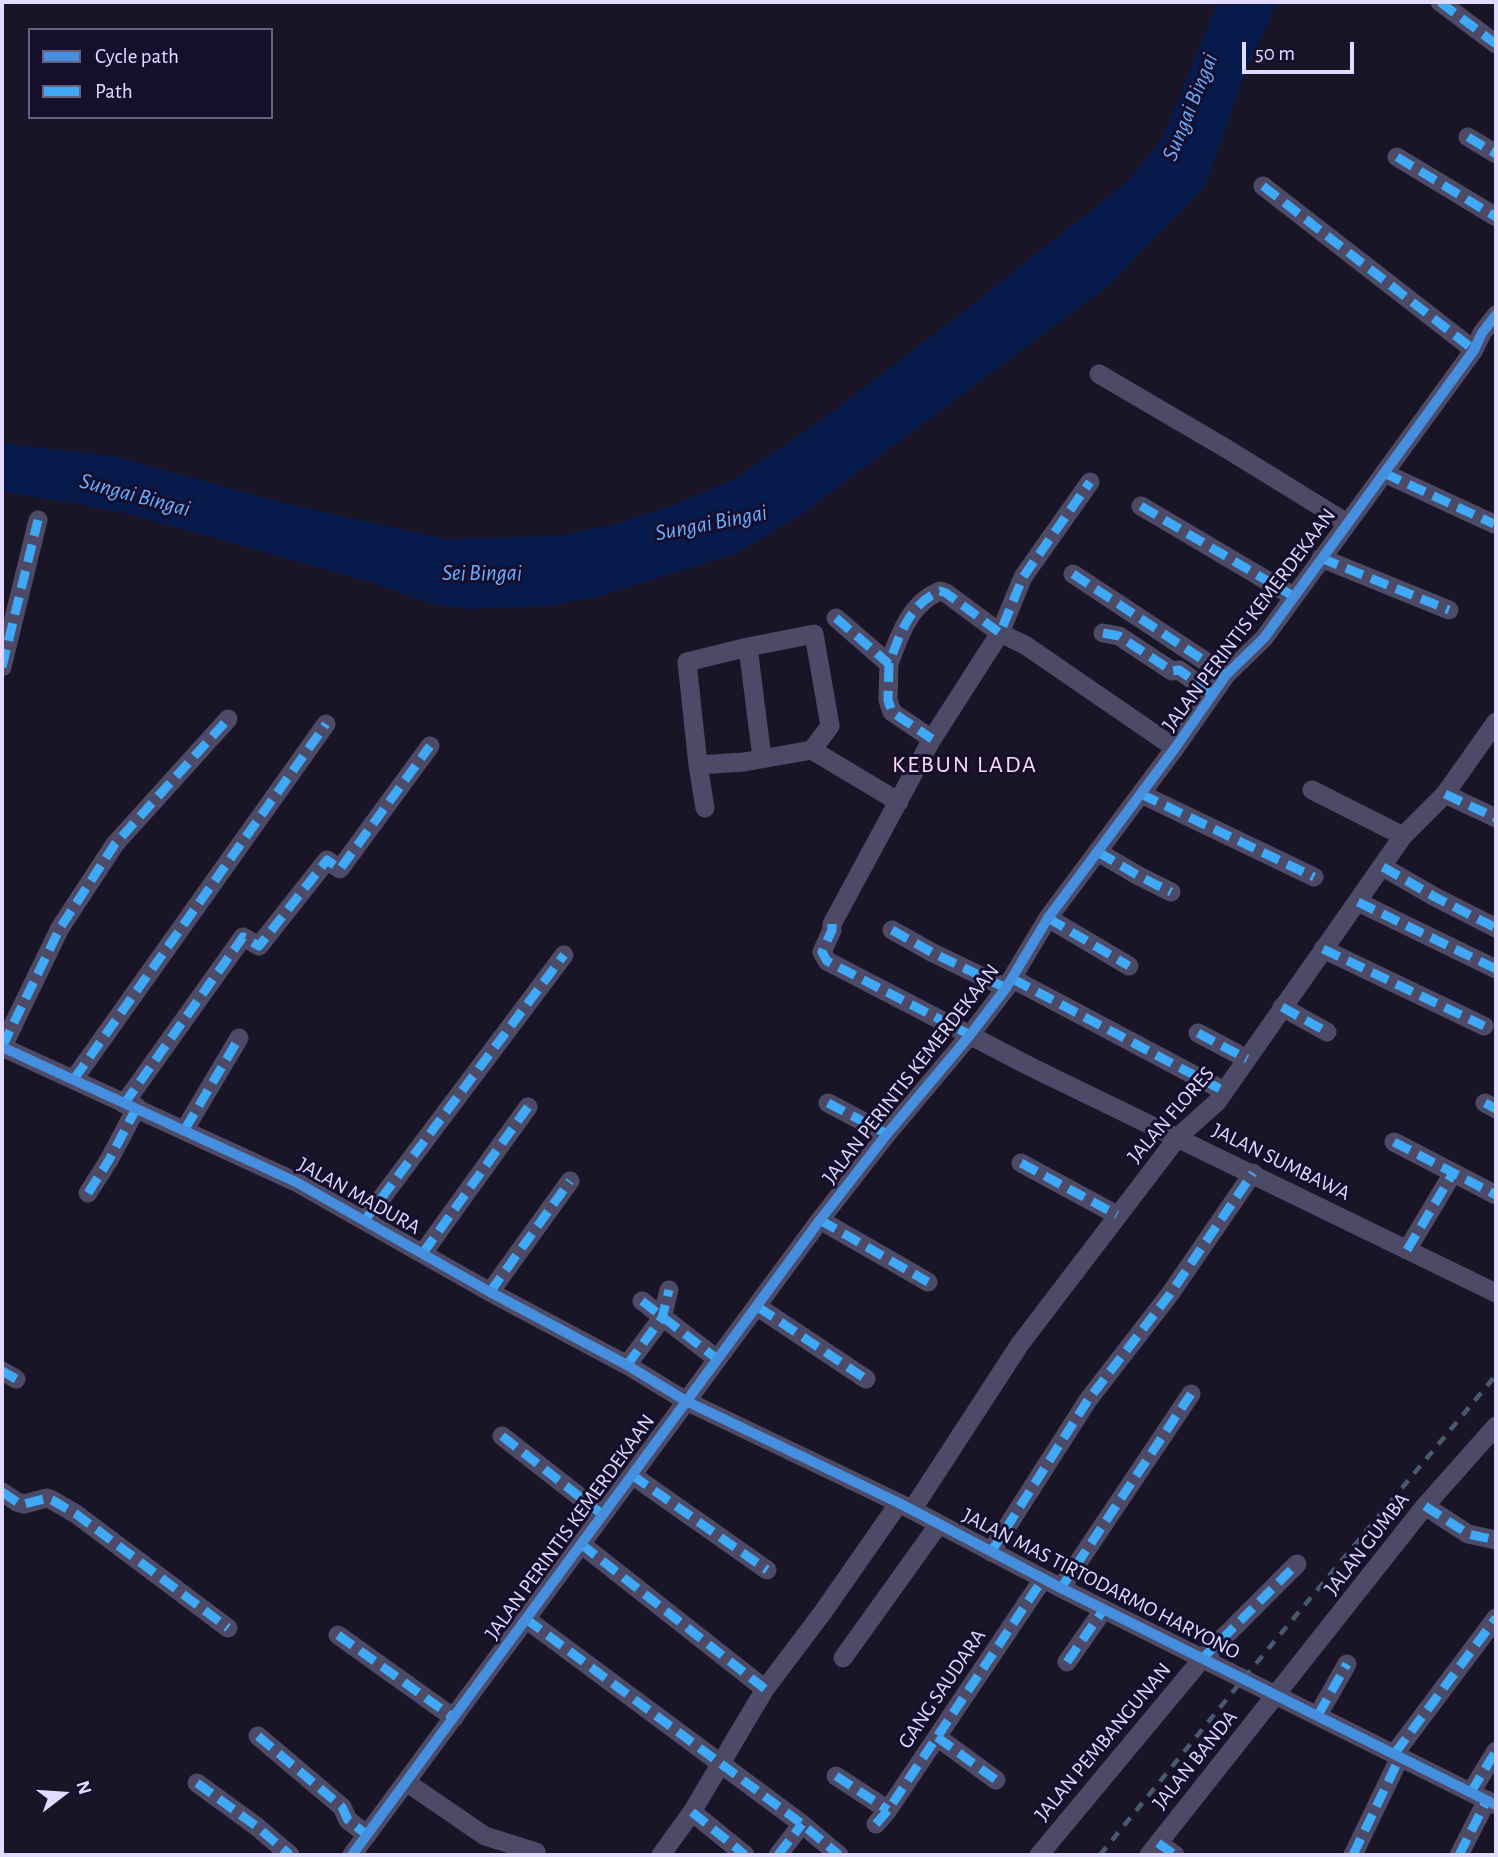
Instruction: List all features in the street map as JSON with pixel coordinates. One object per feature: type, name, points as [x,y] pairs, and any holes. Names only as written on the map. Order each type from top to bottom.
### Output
[{"type":"street","points":[[1440,2],[1496,44]]},
{"type":"street","points":[[1468,137],[1496,154]]},
{"type":"street","points":[[1397,157],[1496,217]]},
{"type":"street","points":[[1262,186],[1484,341]]},
{"type":"street","name":"JALAN PERINTIS KEMERDEKAAN","points":[[352,1855],[820,1220],[1009,984],[1048,918],[1226,675],[1264,638],[1484,341],[1496,315]]},
{"type":"street","points":[[1099,374],[1347,523]]},
{"type":"street","points":[[1384,473],[1494,524]]},
{"type":"street","points":[[698,765],[812,750],[899,802],[932,739],[1000,633],[1023,577],[1090,482]]},
{"type":"street","points":[[1141,506],[1293,596]]},
{"type":"street","points":[[2,667],[38,520]]},
{"type":"street","points":[[1321,558],[1449,610]]},
{"type":"street","points":[[1073,573],[1226,675]]},
{"type":"street","points":[[932,739],[892,712],[888,700],[889,664],[903,624],[931,594],[940,591],[1175,748]]},
{"type":"street","points":[[836,618],[889,664]]},
{"type":"street","points":[[1103,633],[1119,636],[1172,671],[1179,670],[1212,694]]},
{"type":"street","points":[[705,808],[687,662],[814,634],[830,726],[812,750]]},
{"type":"street","points":[[748,647],[762,758]]},
{"type":"street","points":[[2,1047],[60,928],[114,844],[228,719]]},
{"type":"street","name":"JALAN FLORES","points":[[661,1855],[692,1812],[765,1689],[906,1506],[1020,1344],[1117,1215],[1178,1138],[1217,1102],[1403,836],[1445,793],[1496,722]]},
{"type":"street","points":[[74,1079],[326,724]]},
{"type":"street","points":[[88,1193],[109,1160],[130,1105],[243,937],[259,946],[327,860],[340,869],[430,746]]},
{"type":"street","points":[[1312,790],[1403,836]]},
{"type":"street","points":[[1445,793],[1496,818]]},
{"type":"street","points":[[1141,794],[1314,877]]},
{"type":"street","name":"JALAN SUMBAWA","points":[[899,802],[832,924],[822,951],[827,961],[970,1035],[1496,1293]]},
{"type":"street","points":[[1098,852],[1171,892]]},
{"type":"street","points":[[1383,867],[1496,928]]},
{"type":"street","points":[[1358,902],[1496,969]]},
{"type":"street","points":[[1048,918],[1129,966]]},
{"type":"street","points":[[892,930],[933,953],[1009,984],[1224,1091]]},
{"type":"street","points":[[1323,949],[1483,1026]]},
{"type":"street","points":[[365,1220],[564,956]]},
{"type":"street","points":[[1282,1007],[1327,1032]]},
{"type":"street","points":[[1198,1033],[1247,1059]]},
{"type":"street","points":[[185,1129],[239,1038]]},
{"type":"street","name":"JALAN MADURA","points":[[2,1047],[298,1183],[490,1292],[627,1365],[686,1401]]},
{"type":"street","points":[[828,1103],[887,1134]]},
{"type":"street","points":[[422,1253],[528,1107]]},
{"type":"street","points":[[1394,1142],[1496,1195]]},
{"type":"street","points":[[1021,1163],[1117,1215]]},
{"type":"street","points":[[1407,1250],[1453,1173]]},
{"type":"street","points":[[991,1552],[1088,1400],[1170,1294],[1253,1174]]},
{"type":"street","points":[[490,1292],[570,1181]]},
{"type":"street","points":[[820,1220],[929,1282]]},
{"type":"street","points":[[627,1365],[662,1318],[669,1290]]},
{"type":"street","points":[[642,1301],[717,1359]]},
{"type":"street","points":[[758,1307],[866,1378]]},
{"type":"street","points":[[1061,1588],[1191,1394]]},
{"type":"street","name":"JALAN MAS TIRTODARMO HARYONO","points":[[686,1401],[906,1506],[1061,1588],[1485,1799]]},
{"type":"street","name":"JALAN GUMBA","points":[[1277,1694],[1425,1506],[1496,1426]]},
{"type":"street","points":[[502,1436],[603,1515]]},
{"type":"street","points":[[632,1475],[767,1570]]},
{"type":"street","points":[[2,1492],[24,1504],[47,1498],[64,1507],[228,1628]]},
{"type":"street","points":[[1425,1506],[1468,1534],[1496,1540]]},
{"type":"street","points":[[843,1657],[939,1524]]},
{"type":"street","points":[[582,1544],[765,1689]]},
{"type":"street","name":"JALAN PEMBANGUNAN","points":[[1039,1855],[1202,1658],[1297,1564]]},
{"type":"street","name":"GANG SAUDARA","points":[[835,1776],[882,1817],[1043,1578]]},
{"type":"street","points":[[1068,1662],[1104,1609]]},
{"type":"street","points":[[1353,1855],[1398,1755],[1496,1618]]},
{"type":"street","points":[[526,1619],[802,1824],[839,1855]]},
{"type":"street","points":[[338,1635],[454,1718]]},
{"type":"street","points":[[1318,1715],[1347,1664]]},
{"type":"street","name":"JALAN BANDA","points":[[1153,1849],[1211,1780],[1277,1694]]},
{"type":"street","points":[[258,1736],[342,1807],[348,1820],[368,1835]]},
{"type":"street","points":[[937,1737],[996,1780]]},
{"type":"street","points":[[1459,1855],[1485,1799],[1496,1751]]},
{"type":"street","points":[[406,1782],[485,1836],[536,1852]]},
{"type":"street","points":[[197,1783],[256,1826],[290,1855]]},
{"type":"street","points":[[692,1812],[745,1855]]},
{"type":"street","points":[[778,1855],[802,1824]]},
{"type":"street","points":[[1153,1849],[1175,1855]]},
{"type":"water","name":"Sei Bingai","points":[[1218,2],[1278,2],[1248,65],[1205,186],[1109,285],[802,514],[737,553],[596,597],[548,606],[473,609],[432,604],[374,583],[133,515],[2,492],[2,444],[10,444],[113,456],[284,503],[445,539],[555,536],[612,525],[670,506],[733,480],[823,419],[1128,181],[1162,139]]},
{"type":"railway","points":[[1100,1855],[1496,1375]]},
{"type":"marked path","points":[[1440,2],[1496,44]]},
{"type":"marked path","points":[[1468,137],[1496,154]]},
{"type":"marked path","points":[[1397,157],[1496,217]]},
{"type":"marked path","points":[[1263,186],[1474,350]]},
{"type":"marked path","points":[[1384,473],[1494,524]]},
{"type":"marked path","points":[[836,618],[889,664],[913,612],[930,596],[940,591],[1000,633],[1023,577],[1090,482]]},
{"type":"marked path","points":[[1141,506],[1293,596]]},
{"type":"marked path","points":[[2,667],[38,520]]},
{"type":"marked path","points":[[1321,558],[1449,610]]},
{"type":"marked path","points":[[1073,574],[1226,675]]},
{"type":"marked path","points":[[1103,633],[1119,636],[1172,671],[1179,670],[1212,694]]},
{"type":"marked path","points":[[889,664],[888,700],[892,712],[932,739]]},
{"type":"marked path","points":[[2,1047],[60,928],[115,844],[228,719]]},
{"type":"marked path","points":[[74,1079],[326,724]]},
{"type":"marked path","points":[[124,1104],[243,937],[259,946],[327,860],[340,869],[430,746]]},
{"type":"marked path","points":[[1141,794],[1314,877]]},
{"type":"marked path","points":[[1445,794],[1496,818]]},
{"type":"marked path","points":[[1098,852],[1171,892]]},
{"type":"marked path","points":[[1383,867],[1496,928]]},
{"type":"marked path","points":[[1358,902],[1496,969]]},
{"type":"marked path","points":[[1048,918],[1129,966]]},
{"type":"marked path","points":[[832,924],[822,952],[827,961],[970,1035]]},
{"type":"marked path","points":[[892,930],[1006,988]]},
{"type":"marked path","points":[[1323,949],[1484,1026]]},
{"type":"marked path","points":[[365,1220],[564,955]]},
{"type":"marked path","points":[[1013,979],[1224,1091]]},
{"type":"marked path","points":[[1282,1007],[1327,1032]]},
{"type":"marked path","points":[[1198,1033],[1247,1059]]},
{"type":"marked path","points":[[185,1129],[239,1038]]},
{"type":"marked path","points":[[828,1103],[887,1134]]},
{"type":"marked path","points":[[1485,1103],[1496,1109]]},
{"type":"marked path","points":[[88,1193],[137,1107]]},
{"type":"marked path","points":[[423,1253],[528,1107]]},
{"type":"marked path","points":[[1394,1142],[1496,1195]]},
{"type":"marked path","points":[[1021,1163],[1117,1215]]},
{"type":"marked path","points":[[991,1552],[1088,1400],[1170,1294],[1253,1173]]},
{"type":"marked path","points":[[1407,1250],[1453,1173]]},
{"type":"marked path","points":[[490,1292],[570,1181]]},
{"type":"marked path","points":[[820,1220],[928,1282]]},
{"type":"marked path","points":[[627,1365],[662,1318],[669,1290]]},
{"type":"marked path","points":[[642,1301],[717,1359]]},
{"type":"marked path","points":[[758,1307],[866,1379]]},
{"type":"marked path","points":[[2,1371],[16,1379]]},
{"type":"marked path","points":[[1061,1588],[1191,1394]]},
{"type":"marked path","points":[[502,1436],[603,1515]]},
{"type":"marked path","points":[[632,1475],[767,1570]]},
{"type":"marked path","points":[[2,1492],[24,1504],[47,1498],[76,1514],[228,1628]]},
{"type":"marked path","points":[[1425,1506],[1468,1534],[1496,1540]]},
{"type":"marked path","points":[[581,1544],[765,1689]]},
{"type":"marked path","points":[[1202,1659],[1297,1564]]},
{"type":"marked path","points":[[876,1824],[1043,1579]]},
{"type":"marked path","points":[[1067,1662],[1104,1609]]},
{"type":"marked path","points":[[1395,1753],[1496,1618]]},
{"type":"marked path","points":[[526,1619],[802,1824],[839,1855]]},
{"type":"marked path","points":[[338,1635],[454,1718]]},
{"type":"marked path","points":[[1318,1715],[1347,1664]]},
{"type":"marked path","points":[[258,1736],[342,1807],[348,1820],[367,1835]]},
{"type":"marked path","points":[[937,1737],[996,1780]]},
{"type":"marked path","points":[[1471,1792],[1496,1751]]},
{"type":"marked path","points":[[1353,1855],[1400,1757]]},
{"type":"marked path","points":[[836,1776],[888,1810]]},
{"type":"marked path","points":[[197,1783],[256,1826],[290,1855]]},
{"type":"marked path","points":[[1459,1855],[1487,1800]]},
{"type":"marked path","points":[[692,1812],[745,1855]]},
{"type":"marked path","points":[[778,1855],[802,1824]]},
{"type":"marked path","points":[[1158,1843],[1175,1855]]},
{"type":"cycle path","points":[[352,1855],[820,1220],[1006,988],[1048,918],[1226,675],[1264,638],[1474,350],[1482,333],[1496,315]]},
{"type":"cycle path","points":[[2,1047],[296,1182],[490,1292],[627,1365],[686,1401],[899,1503],[1061,1588],[1496,1805]]},
{"type":"district","name":"KEBUN LADA","points":[[965,765]]},
{"type":"water label","name":"Sungai Bingai","points":[[1190,107]]},
{"type":"water label","name":"Sungai Bingai","points":[[135,495]]},
{"type":"water label","name":"Sungai Bingai","points":[[711,523]]}]
